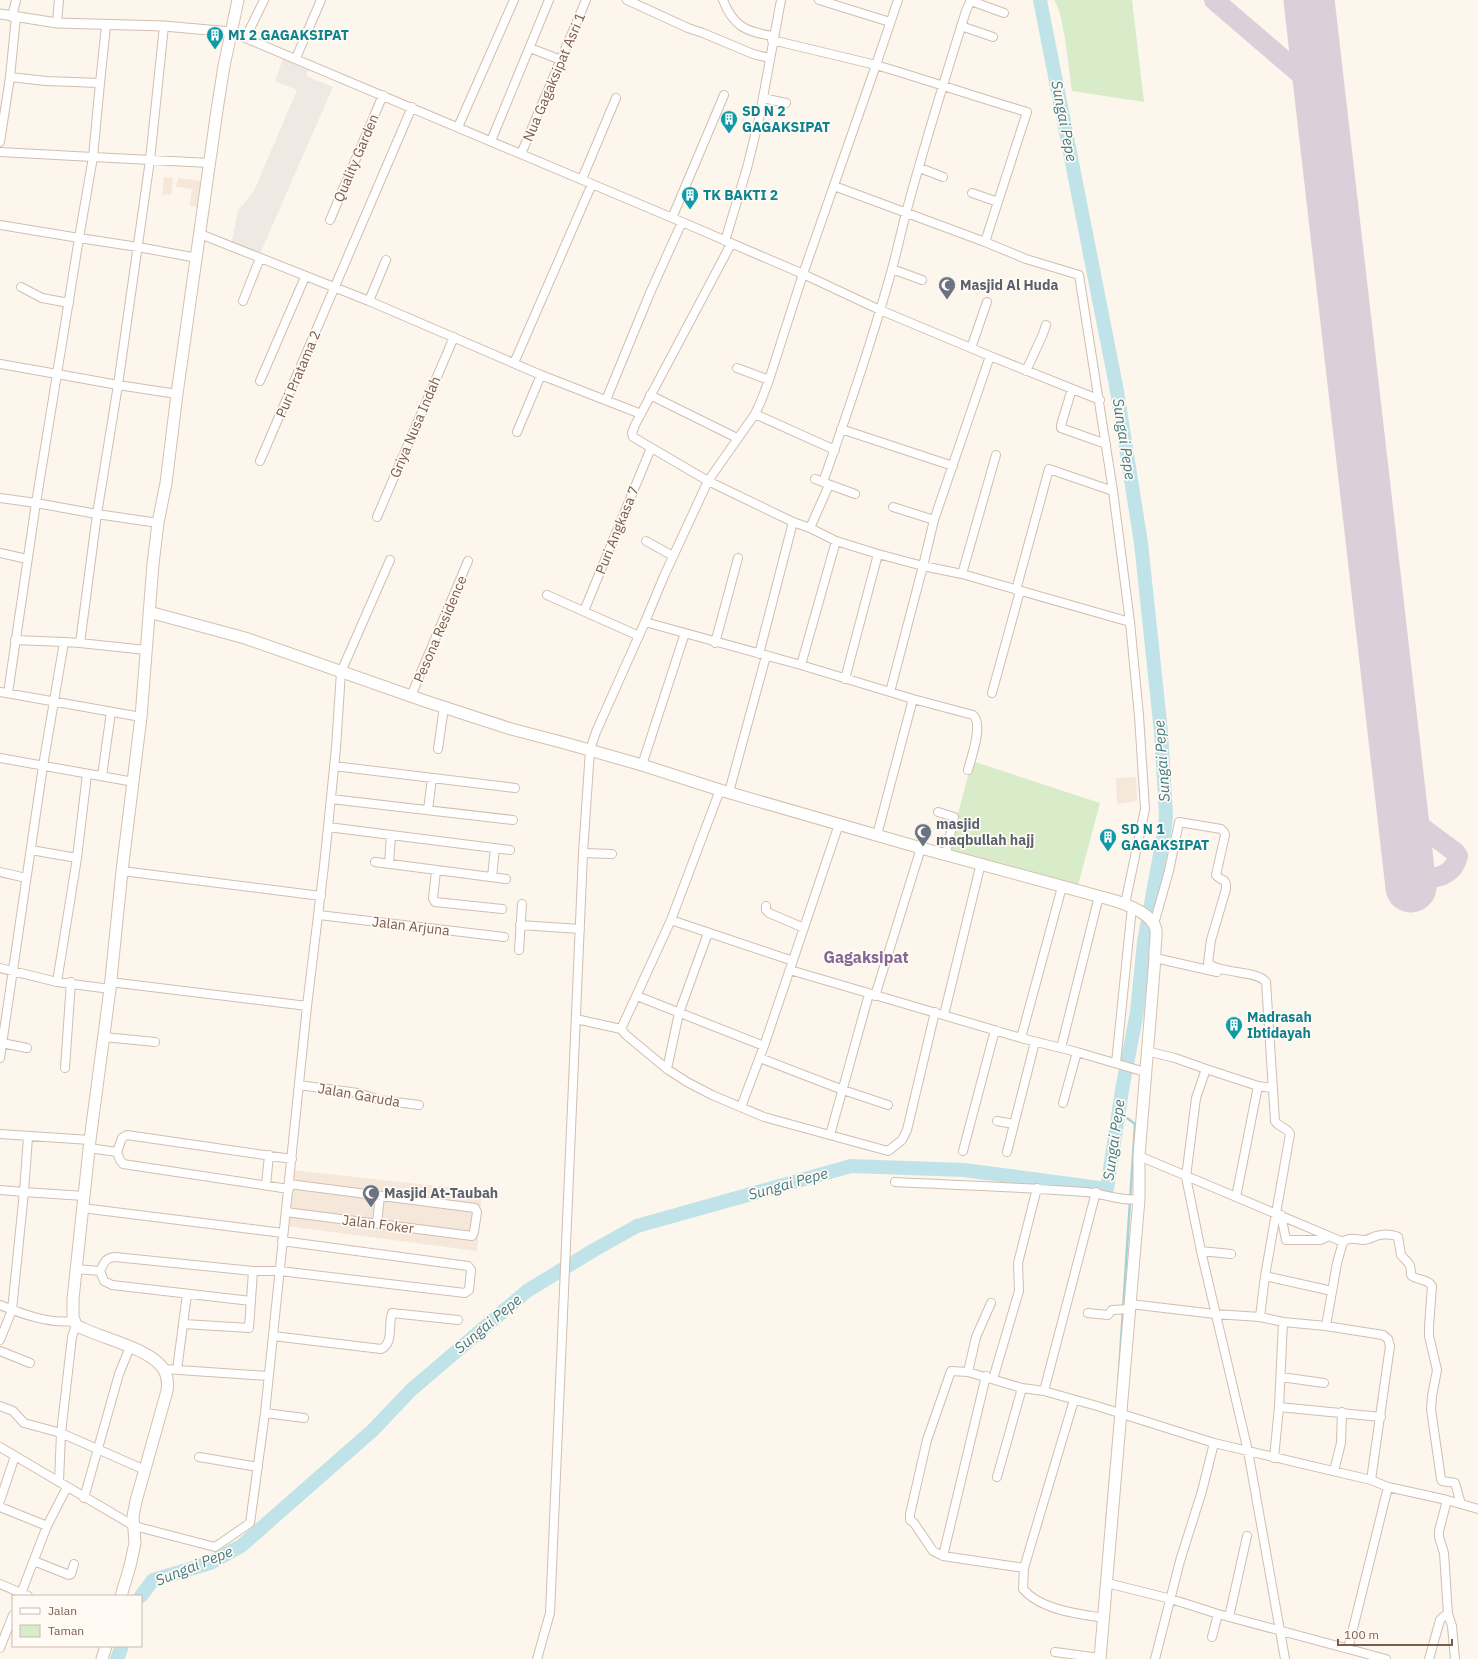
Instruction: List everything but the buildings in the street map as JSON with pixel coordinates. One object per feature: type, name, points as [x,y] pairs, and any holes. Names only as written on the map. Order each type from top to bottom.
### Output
[{"type":"main road","points":[[121,1595],[135,1543],[134,1526],[136,1501],[167,1391],[168,1379],[164,1370],[159,1364],[144,1354],[75,1323],[72,1312],[82,1208],[134,782],[158,522],[166,483],[177,394],[223,72],[238,0]]},
{"type":"main road","points":[[149,612],[245,638],[511,729],[642,765],[725,791],[921,848],[1099,896],[1131,907],[1152,921],[1156,930],[1155,958],[1146,1051],[1140,1071],[1138,1199],[1126,1308],[1120,1414],[1100,1659]]},
{"type":"main road","points":[[102,1659],[106,1647]]},
{"type":"street","points":[[0,142],[10,77],[16,0]]},
{"type":"street","points":[[57,23],[59,0]]},
{"type":"street","points":[[246,38],[264,0]]},
{"type":"street","points":[[296,58],[321,0]]},
{"type":"street","points":[[458,127],[514,0]]},
{"type":"street","points":[[491,141],[549,0]]},
{"type":"street","name":"Nua Gagaksipat Asri 1","points":[[521,154],[586,0]]},
{"type":"street","points":[[626,0],[688,28],[753,54],[769,58]]},
{"type":"street","points":[[723,0],[729,14],[735,21],[755,32],[876,65],[1027,112],[985,242]]},
{"type":"street","points":[[780,0],[763,98],[728,242],[633,429],[633,437],[708,481],[836,541],[923,566],[962,574],[1130,622]]},
{"type":"street","points":[[819,0],[830,2],[890,22]]},
{"type":"street","points":[[537,1659],[550,1613],[583,853],[590,750],[596,732],[673,556],[708,481],[755,414],[769,380],[803,274],[898,0]]},
{"type":"street","points":[[810,528],[822,482],[835,450],[880,310],[906,213],[971,0],[1004,13]]},
{"type":"street","points":[[0,14],[57,23],[106,26],[164,26],[231,32],[582,179],[803,274],[880,310],[1100,400]]},
{"type":"street","points":[[106,26],[93,157],[15,640],[4,693],[141,717]]},
{"type":"street","points":[[80,642],[97,514],[118,384],[150,160],[164,26]]},
{"type":"street","points":[[962,26],[993,37]]},
{"type":"street","points":[[530,48],[561,60]]},
{"type":"street","points":[[10,77],[46,81],[100,83]]},
{"type":"street","name":"Quality Garden","points":[[330,220],[383,95]]},
{"type":"street","points":[[672,218],[724,95]]},
{"type":"street","points":[[582,179],[616,98]]},
{"type":"street","points":[[763,98],[786,103]]},
{"type":"street","name":"Puri Pratama 2","points":[[260,461],[412,107]]},
{"type":"street","points":[[0,152],[210,163]]},
{"type":"street","points":[[920,168],[943,177]]},
{"type":"street","points":[[514,363],[592,184]]},
{"type":"street","points":[[834,186],[985,242],[1026,259],[1079,275],[1100,400],[1130,622],[1145,800],[1144,817],[1131,907],[1119,1064]]},
{"type":"street","points":[[972,193],[998,202]]},
{"type":"street","points":[[606,400],[650,293],[682,222]]},
{"type":"street","points":[[0,225],[197,258]]},
{"type":"street","points":[[200,234],[305,277],[369,301],[541,376],[641,414]]},
{"type":"street","points":[[243,301],[260,258]]},
{"type":"street","points":[[369,301],[386,260]]},
{"type":"street","points":[[892,269],[922,280]]},
{"type":"street","points":[[260,381],[305,277]]},
{"type":"street","points":[[22,287],[34,295],[42,298],[69,303]]},
{"type":"street","points":[[971,348],[987,302]]},
{"type":"street","points":[[1026,371],[1046,325]]},
{"type":"street","name":"Griya Nusa Indah","points":[[377,517],[454,337]]},
{"type":"street","points":[[890,692],[934,520],[990,356]]},
{"type":"street","points":[[0,364],[177,394]]},
{"type":"street","points":[[737,368],[769,380]]},
{"type":"street","points":[[517,432],[541,376]]},
{"type":"street","points":[[1072,389],[1061,425],[1062,428],[1106,444]]},
{"type":"street","points":[[650,395],[737,438]]},
{"type":"street","points":[[755,414],[835,450]]},
{"type":"street","points":[[841,429],[953,466]]},
{"type":"street","name":"Puri Angkasa 7","points":[[584,611],[651,448]]},
{"type":"street","points":[[962,574],[996,455]]},
{"type":"street","points":[[992,693],[1049,469],[1113,491]]},
{"type":"street","points":[[822,482],[855,494]]},
{"type":"street","points":[[0,498],[97,514],[158,522]]},
{"type":"street","points":[[892,507],[934,520]]},
{"type":"street","points":[[621,1030],[671,920],[725,791],[763,655],[793,522]]},
{"type":"street","points":[[646,541],[673,556]]},
{"type":"street","points":[[801,665],[836,541]]},
{"type":"street","points":[[0,553],[27,559]]},
{"type":"street","points":[[845,678],[878,554]]},
{"type":"street","points":[[715,643],[738,558]]},
{"type":"street","points":[[0,1447],[84,1498],[134,1526],[215,1547],[250,1523],[265,1413],[307,1006],[319,915],[334,766],[341,672],[390,560]]},
{"type":"street","name":"Pesona Residence","points":[[411,696],[468,561]]},
{"type":"street","points":[[547,595],[639,636]]},
{"type":"street","points":[[645,622],[715,643],[801,665],[976,717],[978,726],[977,735],[968,770]]},
{"type":"street","points":[[642,765],[685,634]]},
{"type":"street","points":[[15,640],[80,642],[146,650]]},
{"type":"street","points":[[0,1058],[43,766],[64,642]]},
{"type":"street","points":[[877,835],[913,699]]},
{"type":"street","points":[[438,749],[444,707]]},
{"type":"street","points":[[102,776],[111,712]]},
{"type":"street","points":[[0,758],[134,782]]},
{"type":"street","points":[[334,766],[515,788]]},
{"type":"street","points":[[57,982],[77,858],[87,774]]},
{"type":"street","points":[[428,810],[432,778]]},
{"type":"street","points":[[331,799],[513,820]]},
{"type":"street","points":[[938,812],[954,817],[946,854]]},
{"type":"street","points":[[1152,921],[1169,872],[1179,822],[1221,829],[1225,835],[1216,875],[1226,883],[1226,889],[1211,940],[1208,964],[1259,977],[1266,982],[1275,1121],[1277,1125],[1288,1130],[1290,1134],[1279,1214],[1265,1276],[1260,1317]]},
{"type":"street","points":[[741,1107],[760,1058],[839,824]]},
{"type":"street","points":[[328,827],[510,850]]},
{"type":"street","points":[[389,864],[392,835]]},
{"type":"street","points":[[492,877],[495,848]]},
{"type":"street","points":[[830,1135],[872,995],[921,848]]},
{"type":"street","points":[[31,850],[77,858]]},
{"type":"street","points":[[583,853],[612,854]]},
{"type":"street","points":[[374,862],[506,879]]},
{"type":"street","points":[[944,1014],[981,863]]},
{"type":"street","points":[[122,871],[321,896]]},
{"type":"street","points":[[436,871],[435,902],[502,909]]},
{"type":"street","points":[[0,872],[26,878]]},
{"type":"street","points":[[1021,1038],[1062,887]]},
{"type":"street","points":[[1061,1048],[1099,896]]},
{"type":"street","points":[[519,950],[522,904]]},
{"type":"street","points":[[766,906],[766,910],[770,913],[804,928]]},
{"type":"street","name":"Jalan Arjuna","points":[[319,915],[504,937]]},
{"type":"street","points":[[671,920],[793,962]]},
{"type":"street","points":[[520,925],[580,929]]},
{"type":"street","points":[[667,1069],[679,1013],[708,933]]},
{"type":"street","points":[[1155,958],[1248,979]]},
{"type":"street","points":[[0,968],[57,982],[71,982],[307,1006]]},
{"type":"street","points":[[790,970],[872,995],[944,1014],[1021,1038],[1077,1052],[1140,1071]]},
{"type":"street","points":[[65,1068],[71,982]]},
{"type":"street","points":[[637,996],[764,1046]]},
{"type":"street","points":[[576,1018],[621,1030],[667,1069],[687,1082],[764,1117],[884,1151],[891,1150],[902,1140],[907,1130],[935,1012]]},
{"type":"street","points":[[963,1151],[995,1030]]},
{"type":"street","points":[[104,1036],[155,1042]]},
{"type":"street","points":[[1007,1152],[1036,1042]]},
{"type":"street","points":[[2,1043],[27,1048]]},
{"type":"street","points":[[1146,1051],[1176,1058],[1258,1086],[1272,1088]]},
{"type":"street","points":[[1063,1103],[1077,1052]]},
{"type":"street","points":[[760,1058],[843,1090],[888,1105]]},
{"type":"street","points":[[1206,1069],[1196,1098],[1186,1177],[1215,1314],[1248,1451],[1286,1659]]},
{"type":"street","name":"Jalan Garuda","points":[[299,1085],[358,1093],[380,1100],[419,1105]]},
{"type":"street","points":[[1236,1196],[1258,1086]]},
{"type":"street","points":[[997,1121],[1014,1124]]},
{"type":"street","points":[[0,1134],[90,1144],[117,1152]]},
{"type":"street","points":[[292,1159],[127,1135],[122,1138],[117,1152],[123,1164],[266,1185],[289,1186],[380,1196],[377,1223]]},
{"type":"street","points":[[0,1340],[12,1310],[28,1137]]},
{"type":"street","points":[[266,1185],[269,1155]]},
{"type":"street","points":[[1139,1156],[1343,1242]]},
{"type":"street","points":[[894,1182],[1096,1192],[1126,1199],[1138,1199]]},
{"type":"street","points":[[943,1556],[990,1378],[1019,1291],[1018,1263],[1037,1188]]},
{"type":"street","points":[[0,1190],[84,1196]]},
{"type":"street","points":[[1044,1391],[1096,1192]]},
{"type":"street","name":"Jalan Foker","points":[[286,1212],[470,1235],[474,1234],[478,1212],[475,1208],[380,1196]]},
{"type":"street","points":[[82,1208],[468,1266],[471,1270],[468,1290],[465,1293],[280,1271],[253,1271],[115,1257],[108,1257],[100,1271],[104,1281],[112,1285],[251,1301]]},
{"type":"street","points":[[1279,1214],[1286,1240],[1320,1240],[1325,1238],[1326,1235]]},
{"type":"street","points":[[1326,1326],[1337,1263],[1343,1242],[1347,1239],[1353,1238],[1363,1240],[1377,1235],[1397,1236],[1401,1255],[1410,1266],[1411,1275],[1414,1278],[1424,1280],[1431,1284],[1429,1336],[1437,1370],[1431,1409],[1441,1479],[1442,1481],[1455,1483],[1461,1504]]},
{"type":"street","points":[[1201,1250],[1231,1254]]},
{"type":"street","points":[[76,1269],[100,1271]]},
{"type":"street","points":[[184,1324],[248,1328],[253,1271]]},
{"type":"street","points":[[1265,1276],[1332,1291]]},
{"type":"street","points":[[177,1370],[187,1294]]},
{"type":"street","points":[[968,1372],[976,1337],[991,1303]]},
{"type":"street","points":[[0,1305],[35,1317],[75,1323],[72,1337],[62,1433],[59,1482]]},
{"type":"street","points":[[1088,1313],[1108,1314],[1112,1310],[1126,1308],[1260,1317],[1283,1322],[1326,1326],[1383,1335],[1388,1339],[1390,1346],[1371,1480]]},
{"type":"street","points":[[273,1336],[381,1349],[385,1348],[388,1343],[392,1313],[458,1320]]},
{"type":"street","points":[[1274,1458],[1281,1377],[1283,1322]]},
{"type":"street","points":[[84,1498],[119,1374],[130,1347]]},
{"type":"street","points":[[0,1351],[30,1363]]},
{"type":"street","points":[[164,1370],[268,1376]]},
{"type":"street","points":[[1024,1568],[938,1554],[931,1548],[914,1523],[910,1520],[910,1514],[927,1440],[948,1375],[951,1371],[968,1372],[1022,1388],[1044,1391],[1214,1443],[1371,1480],[1388,1487],[1447,1500],[1478,1509]]},
{"type":"street","points":[[1281,1377],[1324,1383]]},
{"type":"street","points":[[997,1477],[1022,1388]]},
{"type":"street","points":[[1074,1400],[1024,1568],[1023,1589],[1028,1596],[1065,1611],[1104,1618]]},
{"type":"street","points":[[0,1406],[13,1411],[24,1423],[62,1433],[145,1470]]},
{"type":"street","points":[[1279,1407],[1381,1417]]},
{"type":"street","points":[[1334,1471],[1341,1443],[1342,1412]]},
{"type":"street","points":[[265,1413],[304,1418]]},
{"type":"street","points":[[1155,1659],[1214,1443]]},
{"type":"street","points":[[0,1501],[15,1456]]},
{"type":"street","points":[[199,1457],[258,1467]]},
{"type":"street","points":[[0,1584],[23,1595],[47,1526],[66,1487]]},
{"type":"street","points":[[1348,1649],[1388,1487]]},
{"type":"street","points":[[1447,1500],[1439,1531],[1439,1537],[1444,1553],[1448,1614],[1452,1626],[1455,1659]]},
{"type":"street","points":[[0,1507],[47,1526]]},
{"type":"street","points":[[1229,1617],[1247,1536]]},
{"type":"street","points":[[34,1560],[69,1574],[71,1574],[74,1564]]},
{"type":"street","points":[[1107,1582],[1348,1649],[1366,1656],[1386,1659]]},
{"type":"street","points":[[1212,1637],[1218,1614]]},
{"type":"street","points":[[1428,1659],[1440,1620],[1448,1614]]},
{"type":"street","points":[[0,1648],[12,1618]]},
{"type":"street","points":[[1055,1652],[1100,1659]]},
{"type":"shaded area","points":[[284,56],[310,67],[306,76],[333,87],[259,256],[231,245],[238,211],[254,191],[297,90],[275,81]]},
{"type":"shaded area","points":[[164,177],[173,178],[171,195],[162,194]]},
{"type":"shaded area","points":[[178,178],[201,181],[198,207],[190,206],[192,189],[176,187]]},
{"type":"shaded area","points":[[1136,777],[1137,801],[1117,804],[1116,778]]},
{"type":"shaded area","points":[[292,1170],[482,1191],[477,1251],[286,1226]]},
{"type":"green space","points":[[1054,0],[1132,0],[1144,102],[1072,91],[1061,17]]},
{"type":"green space","points":[[972,761],[1100,803],[1077,889],[948,851]]},
{"type":"waterway","name":"Sungai Pepe","points":[[142,1595],[153,1580],[210,1563],[241,1546],[373,1430],[411,1390],[527,1291],[594,1250],[637,1226],[851,1166],[964,1170],[1107,1189],[1122,1090],[1137,1012],[1144,942],[1166,815],[1161,732],[1141,543],[1117,391],[1040,0]]},
{"type":"waterway","points":[[1118,1387],[1135,1124],[1119,1112]]},
{"type":"waterway","points":[[1106,1525],[1113,1448]]},
{"type":"waterway","name":"Sungai Pepe","points":[[117,1659],[122,1647]]},
{"type":"taxiway","points":[[1214,0],[1319,90]]},
{"type":"taxiway","points":[[1400,795],[1408,815],[1412,820],[1455,852],[1458,856],[1453,867],[1445,874],[1435,877],[1424,877],[1414,873],[1405,866],[1400,856],[1398,843],[1404,825]]},
{"type":"runway","points":[[1309,0],[1411,887]]},
{"type":"place","name":"MI 2 GAGAKSIPAT","points":[[215,50]]},
{"type":"place","name":"SD N 2 GAGAKSIPAT","points":[[729,134]]},
{"type":"place","name":"TK BAKTI 2","points":[[690,210]]},
{"type":"place","name":"Masjid Al Huda","points":[[947,300]]},
{"type":"place","name":"masjid maqbullah hajj","points":[[923,847]]},
{"type":"place","name":"SD N 1 GAGAKSIPAT","points":[[1108,852]]},
{"type":"place","name":"Madrasah Ibtidayah","points":[[1234,1040]]},
{"type":"place","name":"Masjid At-Taubah","points":[[371,1208]]},
{"type":"district","name":"Gagaksipat","points":[[866,957]]}]
